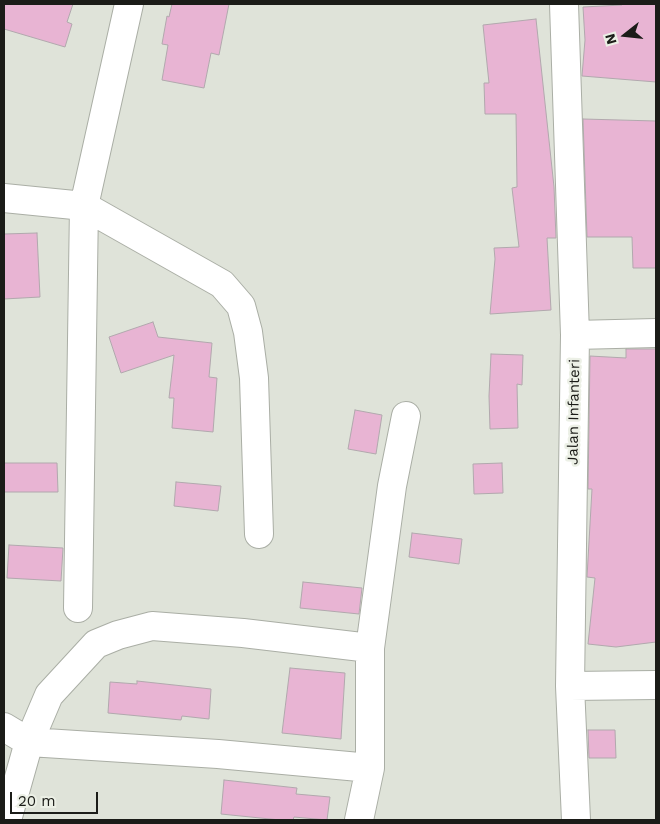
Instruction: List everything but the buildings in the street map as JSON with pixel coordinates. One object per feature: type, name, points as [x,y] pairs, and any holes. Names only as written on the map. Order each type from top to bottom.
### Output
[{"type":"street","points":[[78,608],[84,206],[129,4]]},
{"type":"street","name":"Jalan Infanteri","points":[[564,4],[574,335],[570,686],[576,820]]},
{"type":"street","points":[[4,198],[84,206],[222,284],[241,306],[248,332],[254,378],[259,534]]},
{"type":"street","points":[[574,335],[656,333]]},
{"type":"street","points":[[359,820],[370,768],[370,648],[392,486],[406,416]]},
{"type":"street","points":[[7,820],[29,742],[49,695],[96,644],[152,626],[243,633],[370,648]]},
{"type":"street","points":[[570,686],[656,685]]},
{"type":"street","points":[[4,727],[29,742],[218,754],[370,768]]}]
